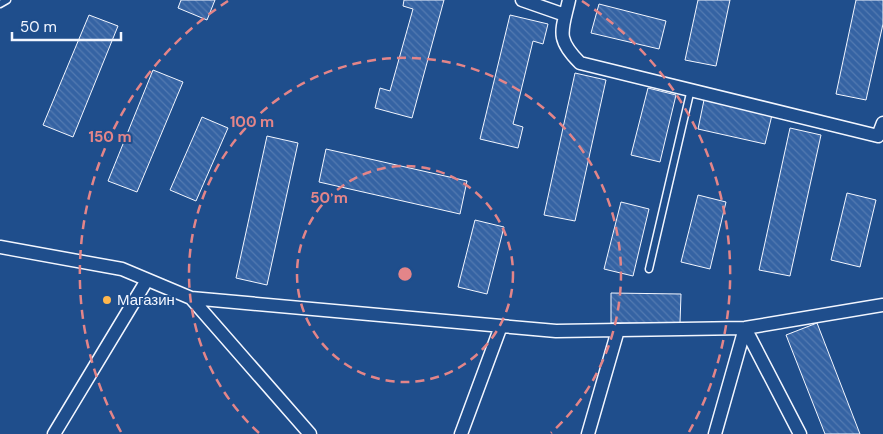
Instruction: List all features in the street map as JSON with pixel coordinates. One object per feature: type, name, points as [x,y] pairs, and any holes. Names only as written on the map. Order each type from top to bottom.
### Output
[{"type":"street","points":[[522,0],[566,15]]},
{"type":"street","points":[[569,0],[561,35],[569,53],[580,63],[878,136],[883,123]]},
{"type":"street","points":[[0,247],[122,269],[191,298],[556,331],[745,328],[883,305]]},
{"type":"street","points":[[54,434],[147,280]]},
{"type":"street","points":[[191,298],[310,434]]},
{"type":"street","points":[[461,434],[500,326]]},
{"type":"street","points":[[715,434],[745,328]]},
{"type":"street","points":[[745,328],[800,434]]},
{"type":"street","points":[[588,434],[618,330]]},
{"type":"lane","points":[[0,4],[7,0]]},
{"type":"lane","points":[[649,269],[691,89]]},
{"type":"building","points":[[181,0],[215,0],[207,20],[178,8]]},
{"type":"building","points":[[404,0],[444,0],[412,118],[375,108],[380,88],[390,91],[413,9],[403,6]]},
{"type":"building","points":[[698,0],[730,0],[716,66],[685,60]]},
{"type":"building","points":[[856,0],[883,0],[883,24],[866,100],[836,94]]},
{"type":"building","points":[[599,4],[666,21],[659,49],[591,33]]},
{"type":"building","points":[[89,15],[118,26],[73,137],[43,125]]},
{"type":"building","points":[[510,15],[548,24],[543,44],[533,41],[513,124],[523,127],[518,148],[480,139]]},
{"type":"building","points":[[153,70],[183,82],[137,192],[108,181]]},
{"type":"building","points":[[575,73],[606,80],[575,221],[544,215]]},
{"type":"building","points":[[648,88],[676,95],[660,162],[631,155]]},
{"type":"building","points":[[704,100],[772,115],[765,144],[698,129]]},
{"type":"building","points":[[202,117],[228,128],[196,201],[170,190]]},
{"type":"building","points":[[790,128],[821,135],[790,276],[759,270]]},
{"type":"building","points":[[267,136],[298,143],[267,285],[236,278]]},
{"type":"building","points":[[326,149],[467,181],[460,214],[319,182]]},
{"type":"building","points":[[847,193],[876,200],[860,267],[831,260]]},
{"type":"building","points":[[698,195],[726,202],[710,269],[681,262]]},
{"type":"building","points":[[621,202],[649,209],[633,276],[604,269]]},
{"type":"building","points":[[475,220],[504,227],[487,294],[458,287]]},
{"type":"building","points":[[611,293],[681,294],[680,323],[611,323]]},
{"type":"building","points":[[817,323],[860,434],[825,434],[786,335]]},
{"type":"place","name":"Магазин","points":[[107,300]]}]
